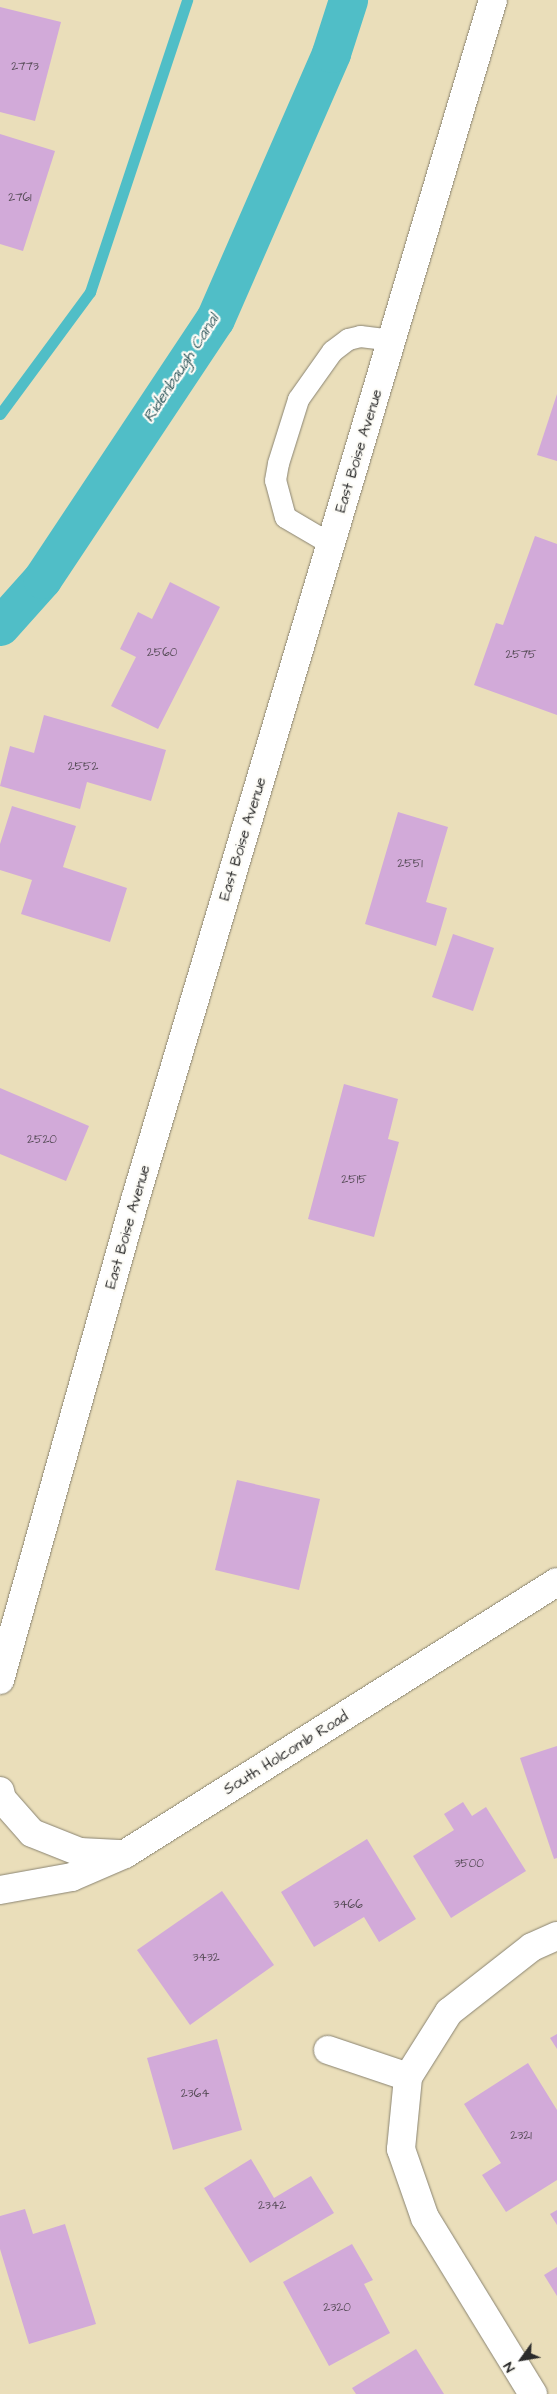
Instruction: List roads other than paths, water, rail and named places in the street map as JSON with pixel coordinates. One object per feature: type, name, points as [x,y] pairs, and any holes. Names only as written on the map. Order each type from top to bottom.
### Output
[{"type":"street","name":"East Boise Avenue","points":[[0,1680],[136,1200],[493,0]]},
{"type":"street","name":"South Holcomb Road","points":[[0,1890],[72,1878],[125,1854],[557,1582]]},
{"type":"street","points":[[0,1791],[2,1799],[32,1833],[80,1852],[125,1854]]},
{"type":"street","points":[[533,2394],[425,2218],[401,2150],[408,2077],[449,2012],[532,1947],[557,1936]]},
{"type":"street","points":[[328,2050],[408,2077]]},
{"type":"lane","points":[[331,544],[285,517],[276,480],[278,463],[298,398],[332,351],[348,339],[360,336],[392,340]]},
{"type":"waterway","points":[[0,414],[90,292],[187,0]]},
{"type":"waterway","name":"Ridenbaugh Canal","points":[[0,626],[42,579],[215,319],[331,53],[348,0]]}]
